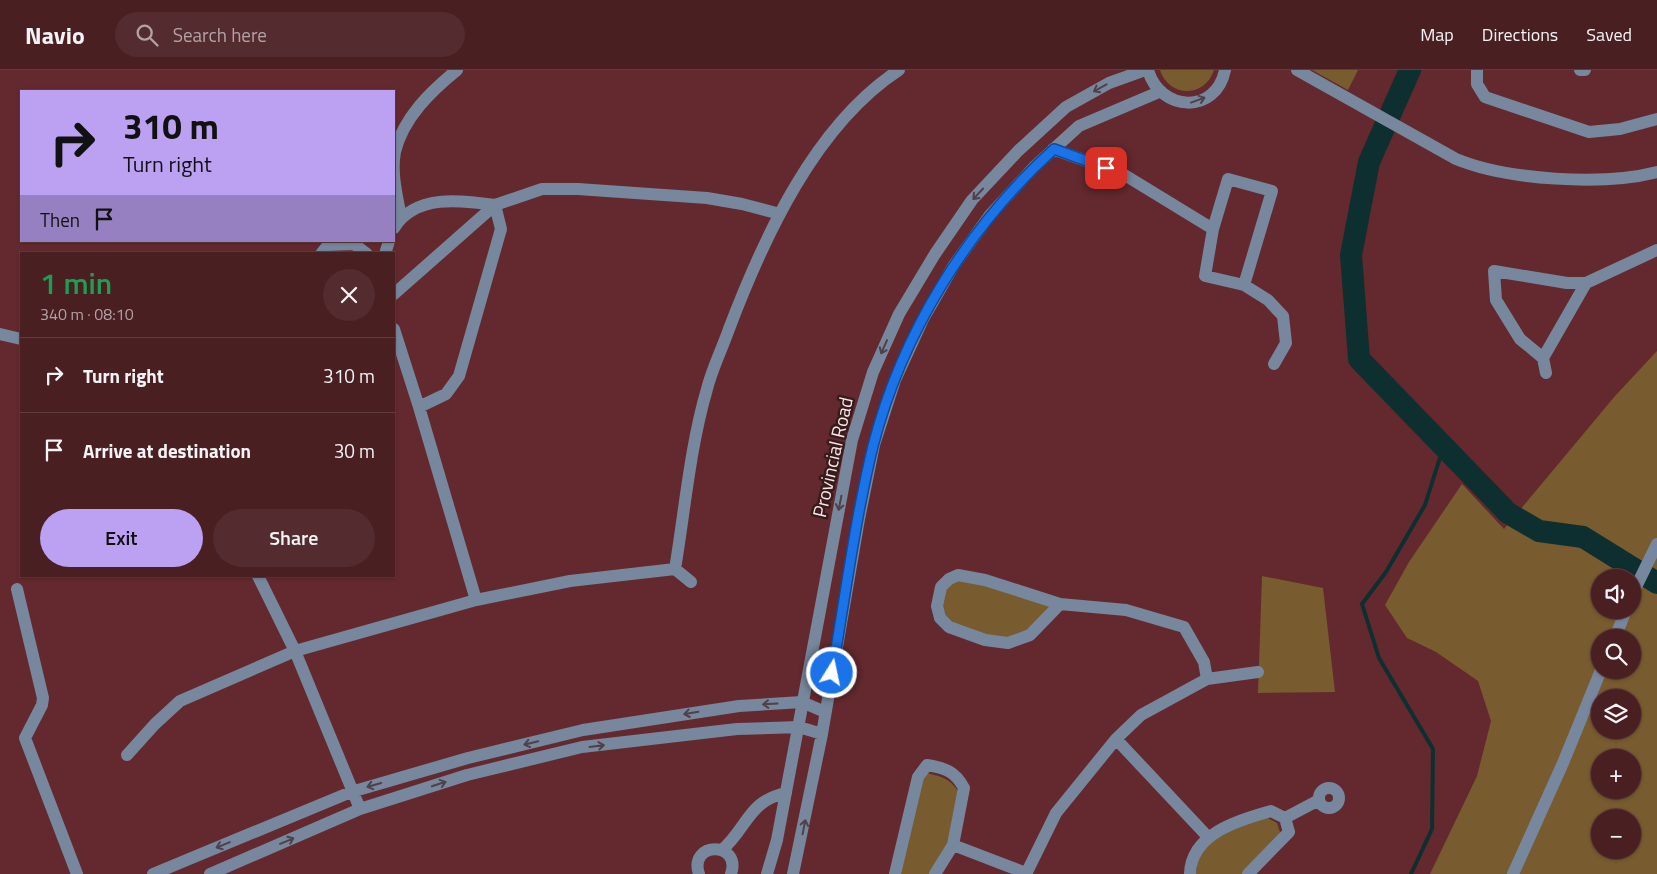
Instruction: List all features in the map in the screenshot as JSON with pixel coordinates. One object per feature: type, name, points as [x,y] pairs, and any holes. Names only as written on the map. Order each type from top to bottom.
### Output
[{"type":"street","points":[[457,70],[434,89],[410,118],[395,152],[397,223],[433,203],[458,199],[495,205]]},
{"type":"street","points":[[675,569],[697,432],[707,388],[752,271],[780,214],[814,158],[847,114],[900,70]]},
{"type":"street","points":[[1146,70],[1159,92],[1178,102],[1190,103],[1201,100],[1219,86],[1225,70]]},
{"type":"street","name":"Provincial Road","points":[[767,874],[777,840],[852,440],[873,372],[892,330],[904,306],[945,238],[972,200],[1018,151],[1066,107],[1109,83],[1146,70]]},
{"type":"street","points":[[1297,70],[1463,162],[1503,174],[1590,178],[1657,172]]},
{"type":"street","points":[[1477,70],[1477,84],[1485,97],[1589,132],[1620,129],[1657,119]]},
{"type":"street","points":[[1580,70],[1585,70]]},
{"type":"street","name":"Provincial Road","points":[[793,874],[822,734],[874,445],[895,380],[922,319],[954,265],[990,215],[1078,126],[1159,92]]},
{"type":"street","points":[[1054,149],[1123,174],[1213,229]]},
{"type":"street","points":[[1244,285],[1272,191],[1228,180],[1213,229],[1206,276],[1244,285],[1268,300],[1284,316],[1286,343],[1274,364]]},
{"type":"street","points":[[395,293],[495,205],[542,190],[578,189],[707,198],[742,204],[780,214]]},
{"type":"street","points":[[419,407],[446,394],[459,376],[501,229],[495,205]]},
{"type":"street","points":[[326,247],[354,244],[364,252]]},
{"type":"street","points":[[1544,358],[1520,339],[1496,300],[1494,271],[1567,283],[1586,283],[1657,250]]},
{"type":"street","points":[[1546,373],[1544,358],[1586,283]]},
{"type":"street","points":[[892,330],[914,338]]},
{"type":"street","points":[[395,332],[476,600]]},
{"type":"street","points":[[0,334],[20,339]]},
{"type":"street","points":[[1641,577],[1657,544]]},
{"type":"street","points":[[127,755],[154,724],[180,701],[295,651],[476,600],[570,581],[675,569],[690,582]]},
{"type":"street","points":[[1060,604],[1030,635],[1008,643],[985,640],[949,628],[940,618],[937,606],[941,587],[949,578],[958,575],[985,580],[1060,604],[1126,610],[1184,627],[1204,662],[1207,679]]},
{"type":"street","points":[[258,577],[295,651],[360,809]]},
{"type":"street","points":[[17,589],[43,698],[42,705],[25,738],[77,874]]},
{"type":"street","points":[[953,845],[1026,874],[1056,813],[1116,739],[1141,715],[1207,679],[1258,672]]},
{"type":"street","points":[[1513,874],[1563,763],[1597,679]]},
{"type":"street","points":[[153,874],[352,792],[468,758],[583,730],[739,706],[802,702],[825,712]]},
{"type":"street","points":[[210,874],[360,809],[467,775],[582,747],[737,730],[799,727],[822,734]]},
{"type":"street","points":[[1116,739],[1208,837]]},
{"type":"street","points":[[895,874],[918,777],[927,764],[946,769],[958,775],[964,788],[953,845],[935,874]]},
{"type":"street","points":[[722,850],[733,840],[755,808],[768,797],[786,793]]},
{"type":"street","points":[[1285,818],[1318,800]]},
{"type":"street","points":[[1190,874],[1194,852],[1208,837],[1247,818],[1271,811],[1285,818],[1289,832],[1248,874]]},
{"type":"street","points":[[699,874],[697,867],[701,855],[710,849],[722,850],[727,853],[732,862],[732,874]]},
{"type":"shaded area","points":[[1160,70],[1214,70],[1203,86],[1187,91],[1171,86]]},
{"type":"shaded area","points":[[1312,70],[1358,70],[1348,90]]},
{"type":"shaded area","points":[[1657,351],[1657,874],[1430,874],[1477,776],[1491,721],[1478,681],[1436,652],[1407,638],[1385,605],[1409,562],[1462,484],[1504,529],[1615,396]]},
{"type":"shaded area","points":[[958,575],[1060,604],[1049,617],[1008,643],[940,618],[941,587]]},
{"type":"shaded area","points":[[1262,576],[1323,588],[1335,692],[1258,693]]},
{"type":"shaded area","points":[[927,773],[946,779],[960,794],[949,843],[930,874],[898,874],[919,784]]},
{"type":"shaded area","points":[[1266,817],[1277,823],[1281,835],[1243,874],[1196,874],[1199,855],[1209,841],[1228,830]]},
{"type":"waterway","points":[[1410,70],[1369,162],[1351,255],[1359,359],[1508,513],[1539,531],[1583,537],[1657,583]]},
{"type":"waterway","points":[[1411,874],[1432,829],[1433,749],[1379,658],[1362,604],[1386,572],[1425,505],[1444,445]]},
{"type":"route","points":[[832,673],[859,518],[874,445],[895,380],[922,319],[954,265],[990,215],[1034,167],[1054,149],[1106,168]]}]
